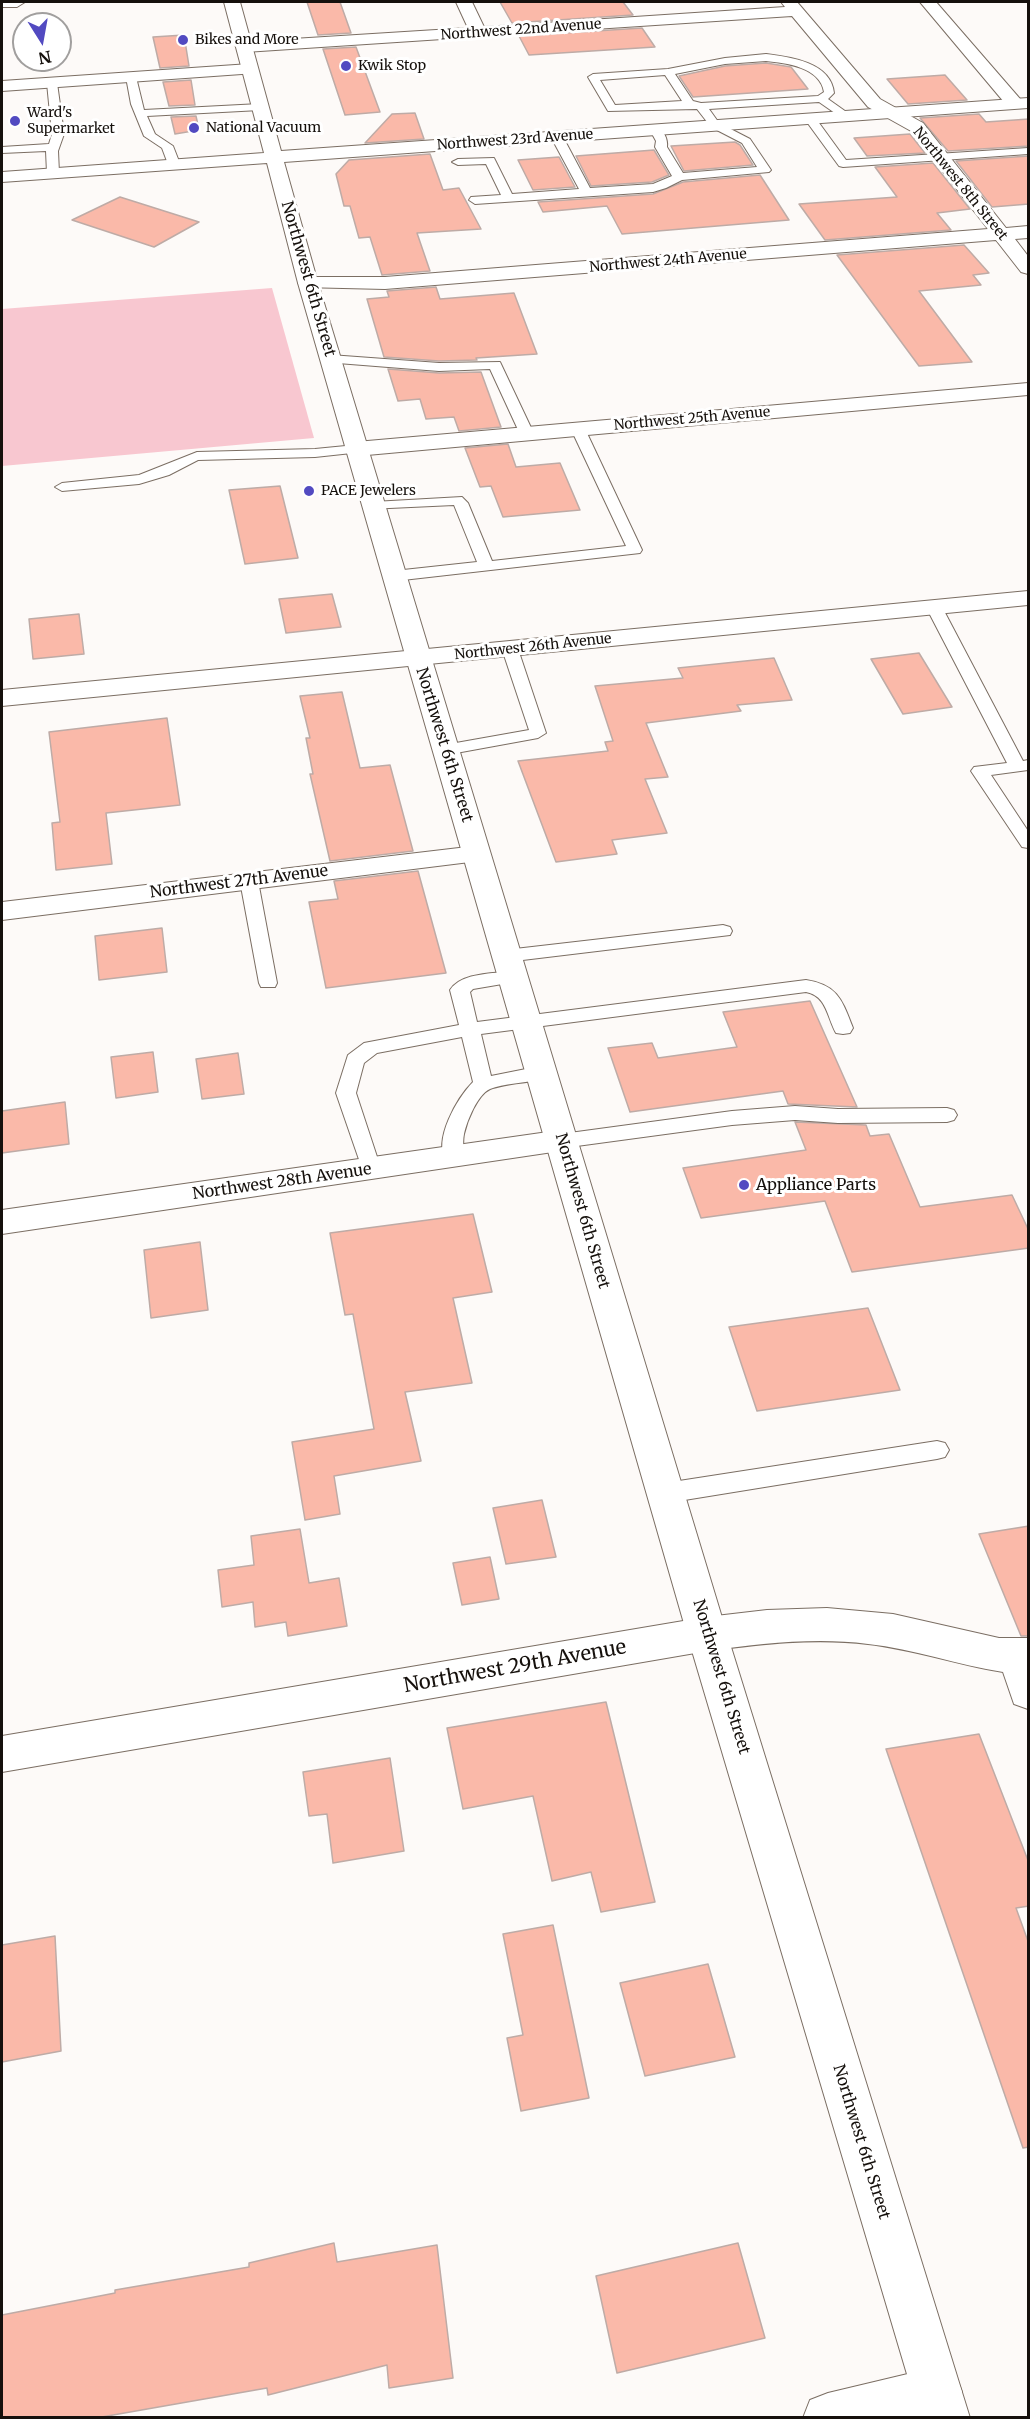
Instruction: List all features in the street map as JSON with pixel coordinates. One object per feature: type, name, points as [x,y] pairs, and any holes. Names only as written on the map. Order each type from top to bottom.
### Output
[{"type":"street","points":[[2,2],[17,2]]},
{"type":"street","name":"Northwest 6th Street","points":[[232,2],[308,283],[509,967],[707,1634],[941,2405]]},
{"type":"street","points":[[464,2],[479,33]]},
{"type":"street","points":[[676,2],[688,19]]},
{"type":"street","points":[[928,2],[1022,103]]},
{"type":"street","name":"Northwest 22nd Avenue","points":[[245,46],[688,19],[793,6]]},
{"type":"street","name":"Northwest 8th Street","points":[[793,6],[874,103],[917,127],[1029,268]]},
{"type":"street","points":[[2,86],[250,69]]},
{"type":"street","name":"Northwest 23rd Avenue","points":[[2,177],[1022,103]]},
{"type":"street","name":"Northwest 24th Avenue","points":[[308,283],[386,283],[1029,232]]},
{"type":"street","name":"Northwest 25th Avenue","points":[[357,449],[1029,389]]},
{"type":"street","name":"Northwest 26th Avenue","points":[[2,698],[1029,598]]},
{"type":"street","name":"Northwest 27th Avenue","points":[[2,911],[476,854]]},
{"type":"street","name":"Northwest 28th Avenue","points":[[2,1222],[562,1141]]},
{"type":"street","name":"Northwest 29th Avenue","points":[[2,1754],[707,1634],[762,1627],[817,1624],[867,1626],[1025,1668]]},
{"type":"street","points":[[828,2418],[941,2405]]},
{"type":"lane","points":[[768,58],[794,60],[807,66],[825,80],[829,93],[821,99],[612,109],[593,77],[668,72],[727,61],[768,58]]},
{"type":"lane","points":[[807,66],[841,64]]},
{"type":"lane","points":[[668,72],[689,104]]},
{"type":"lane","points":[[131,77],[136,104],[150,136],[167,146],[174,164]]},
{"type":"lane","points":[[52,83],[58,134],[54,147],[53,173]]},
{"type":"lane","points":[[821,99],[846,116]]},
{"type":"lane","points":[[475,200],[652,188],[679,177],[765,170],[746,141],[715,125],[701,106]]},
{"type":"lane","points":[[140,113],[261,107]]},
{"type":"lane","points":[[810,118],[843,164],[1029,151]]},
{"type":"lane","points":[[648,130],[648,142],[661,147],[679,177]]},
{"type":"lane","points":[[557,136],[586,192]]},
{"type":"lane","points":[[2,150],[54,147]]},
{"type":"lane","points":[[458,162],[490,160],[508,198]]},
{"type":"lane","points":[[330,359],[440,367],[495,365],[527,434]]},
{"type":"lane","points":[[394,576],[635,550],[578,429]]},
{"type":"lane","points":[[62,487],[113,483],[146,477],[165,472],[183,459],[197,456],[315,453],[357,449]]},
{"type":"lane","points":[[373,506],[457,500],[461,503],[486,566]]},
{"type":"lane","points":[[934,608],[1023,765],[980,771],[1029,843]]},
{"type":"lane","points":[[445,750],[538,733],[510,649]]},
{"type":"lane","points":[[249,881],[268,983]]},
{"type":"lane","points":[[483,1084],[460,990],[468,984],[509,967],[723,931]]},
{"type":"lane","points":[[371,1169],[346,1093],[355,1060],[371,1048],[526,1021],[806,986],[820,987],[830,996],[843,1028]]},
{"type":"lane","points":[[453,1156],[453,1138],[457,1124],[475,1092],[483,1084],[542,1073]]},
{"type":"lane","points":[[562,1141],[732,1118],[795,1113],[838,1116],[947,1115]]},
{"type":"lane","points":[[666,1493],[937,1450]]},
{"type":"shaded area","points":[[272,288],[314,438],[2,466],[2,309]]},
{"type":"building","points":[[307,2],[340,2],[351,33],[318,35]]},
{"type":"building","points":[[500,2],[623,2],[633,15],[512,23]]},
{"type":"building","points":[[642,28],[655,47],[529,55],[519,36]]},
{"type":"building","points":[[184,35],[189,66],[160,68],[153,37]]},
{"type":"building","points":[[356,47],[380,112],[345,115],[323,49]]},
{"type":"building","points":[[766,63],[791,67],[808,89],[693,97],[679,76],[725,66]]},
{"type":"building","points":[[945,75],[967,100],[908,104],[887,79]]},
{"type":"building","points":[[191,80],[195,105],[169,106],[163,82]]},
{"type":"building","points":[[415,113],[424,139],[365,143],[392,114]]},
{"type":"building","points":[[979,114],[986,122],[1029,119],[1029,146],[948,151],[920,118]]},
{"type":"building","points":[[196,116],[199,130],[175,134],[171,117]]},
{"type":"building","points":[[910,134],[925,153],[867,156],[854,138]]},
{"type":"building","points":[[735,142],[740,145],[753,165],[684,171],[671,146]]},
{"type":"building","points":[[654,150],[669,175],[652,182],[591,186],[576,156]]},
{"type":"building","points":[[430,154],[443,190],[459,188],[481,229],[417,233],[430,271],[382,275],[370,237],[359,238],[350,206],[344,206],[336,174],[349,160]]},
{"type":"building","points":[[1029,156],[1029,204],[992,207],[956,161]]},
{"type":"building","points":[[559,157],[575,187],[533,190],[518,160]]},
{"type":"building","points":[[933,163],[970,209],[937,213],[951,230],[825,240],[799,204],[897,197],[875,167]]},
{"type":"building","points":[[760,175],[789,220],[622,234],[607,206],[543,212],[538,202],[653,194],[683,182]]},
{"type":"building","points":[[120,197],[199,222],[154,247],[72,220]]},
{"type":"building","points":[[964,245],[989,273],[973,275],[981,285],[919,291],[972,362],[919,366],[837,255]]},
{"type":"building","points":[[436,287],[440,299],[514,293],[537,354],[439,361],[384,357],[367,299],[389,297],[387,291]]},
{"type":"building","points":[[388,369],[439,373],[481,372],[501,427],[459,431],[454,417],[426,419],[420,399],[398,401]]},
{"type":"building","points":[[508,444],[516,467],[560,463],[580,510],[503,517],[491,486],[480,487],[465,448]]},
{"type":"building","points":[[280,486],[298,558],[245,564],[229,490]]},
{"type":"building","points":[[332,594],[341,627],[286,633],[279,599]]},
{"type":"building","points":[[79,614],[84,654],[33,659],[29,619]]},
{"type":"building","points":[[919,653],[952,707],[903,714],[871,659]]},
{"type":"building","points":[[774,658],[792,700],[737,705],[741,711],[646,723],[668,777],[645,779],[667,833],[612,840],[617,854],[556,862],[518,761],[608,751],[605,742],[613,741],[595,686],[683,678],[678,668]]},
{"type":"building","points":[[342,692],[360,768],[390,765],[413,851],[330,861],[310,774],[313,774],[306,738],[310,738],[300,696]]},
{"type":"building","points":[[167,718],[180,805],[106,813],[112,864],[56,870],[52,823],[60,822],[49,732]]},
{"type":"building","points":[[418,871],[446,973],[326,988],[309,902],[338,899],[334,881]]},
{"type":"building","points":[[162,928],[167,972],[99,980],[95,936]]},
{"type":"building","points":[[810,1001],[857,1107],[788,1104],[783,1091],[630,1112],[608,1048],[652,1043],[658,1058],[737,1047],[723,1012]]},
{"type":"building","points":[[153,1052],[158,1092],[116,1098],[111,1057]]},
{"type":"building","points":[[238,1053],[244,1094],[202,1099],[196,1059]]},
{"type":"building","points":[[65,1102],[69,1144],[2,1153],[2,1111]]},
{"type":"building","points":[[795,1122],[866,1125],[870,1136],[889,1134],[920,1207],[1012,1195],[1029,1231],[1029,1248],[852,1272],[825,1201],[701,1218],[683,1168],[806,1150]]},
{"type":"building","points":[[473,1214],[492,1292],[453,1298],[472,1383],[405,1392],[421,1461],[334,1476],[340,1514],[305,1520],[292,1442],[374,1429],[353,1314],[345,1315],[330,1233]]},
{"type":"building","points":[[200,1242],[208,1310],[151,1318],[144,1250]]},
{"type":"building","points":[[868,1308],[900,1390],[757,1411],[729,1327]]},
{"type":"building","points":[[542,1500],[556,1557],[506,1564],[493,1508]]},
{"type":"building","points":[[1029,1526],[1029,1636],[1021,1636],[979,1534]]},
{"type":"building","points":[[300,1529],[309,1583],[339,1578],[347,1626],[288,1636],[286,1622],[255,1627],[253,1602],[222,1607],[218,1570],[254,1565],[251,1536]]},
{"type":"building","points":[[490,1557],[499,1599],[462,1605],[453,1563]]},
{"type":"building","points":[[606,1702],[655,1902],[601,1912],[591,1872],[552,1881],[533,1796],[463,1809],[447,1728]]},
{"type":"building","points":[[979,1734],[1029,1863],[1029,1906],[1016,1908],[1029,1944],[1029,2147],[1023,2148],[886,1749]]},
{"type":"building","points":[[390,1758],[404,1851],[333,1863],[327,1814],[309,1816],[303,1772]]},
{"type":"building","points":[[553,1925],[589,2098],[521,2111],[507,2038],[523,2035],[503,1934]]},
{"type":"building","points":[[55,1936],[61,2051],[2,2062],[2,1945]]},
{"type":"building","points":[[708,1964],[735,2057],[645,2076],[620,1983]]},
{"type":"building","points":[[334,2243],[337,2262],[437,2245],[453,2378],[389,2388],[387,2365],[268,2395],[267,2388],[96,2418],[2,2418],[2,2315],[115,2293],[115,2290],[249,2267],[249,2263]]},
{"type":"building","points":[[738,2243],[765,2338],[617,2373],[596,2276]]},
{"type":"place","name":"Bikes and More","points":[[183,40]]},
{"type":"place","name":"Kwik Stop","points":[[346,66]]},
{"type":"place","name":"Ward's Supermarket","points":[[15,121]]},
{"type":"place","name":"National Vacuum","points":[[194,128]]},
{"type":"place","name":"PACE Jewelers","points":[[309,491]]},
{"type":"place","name":"Appliance Parts","points":[[744,1185]]}]
